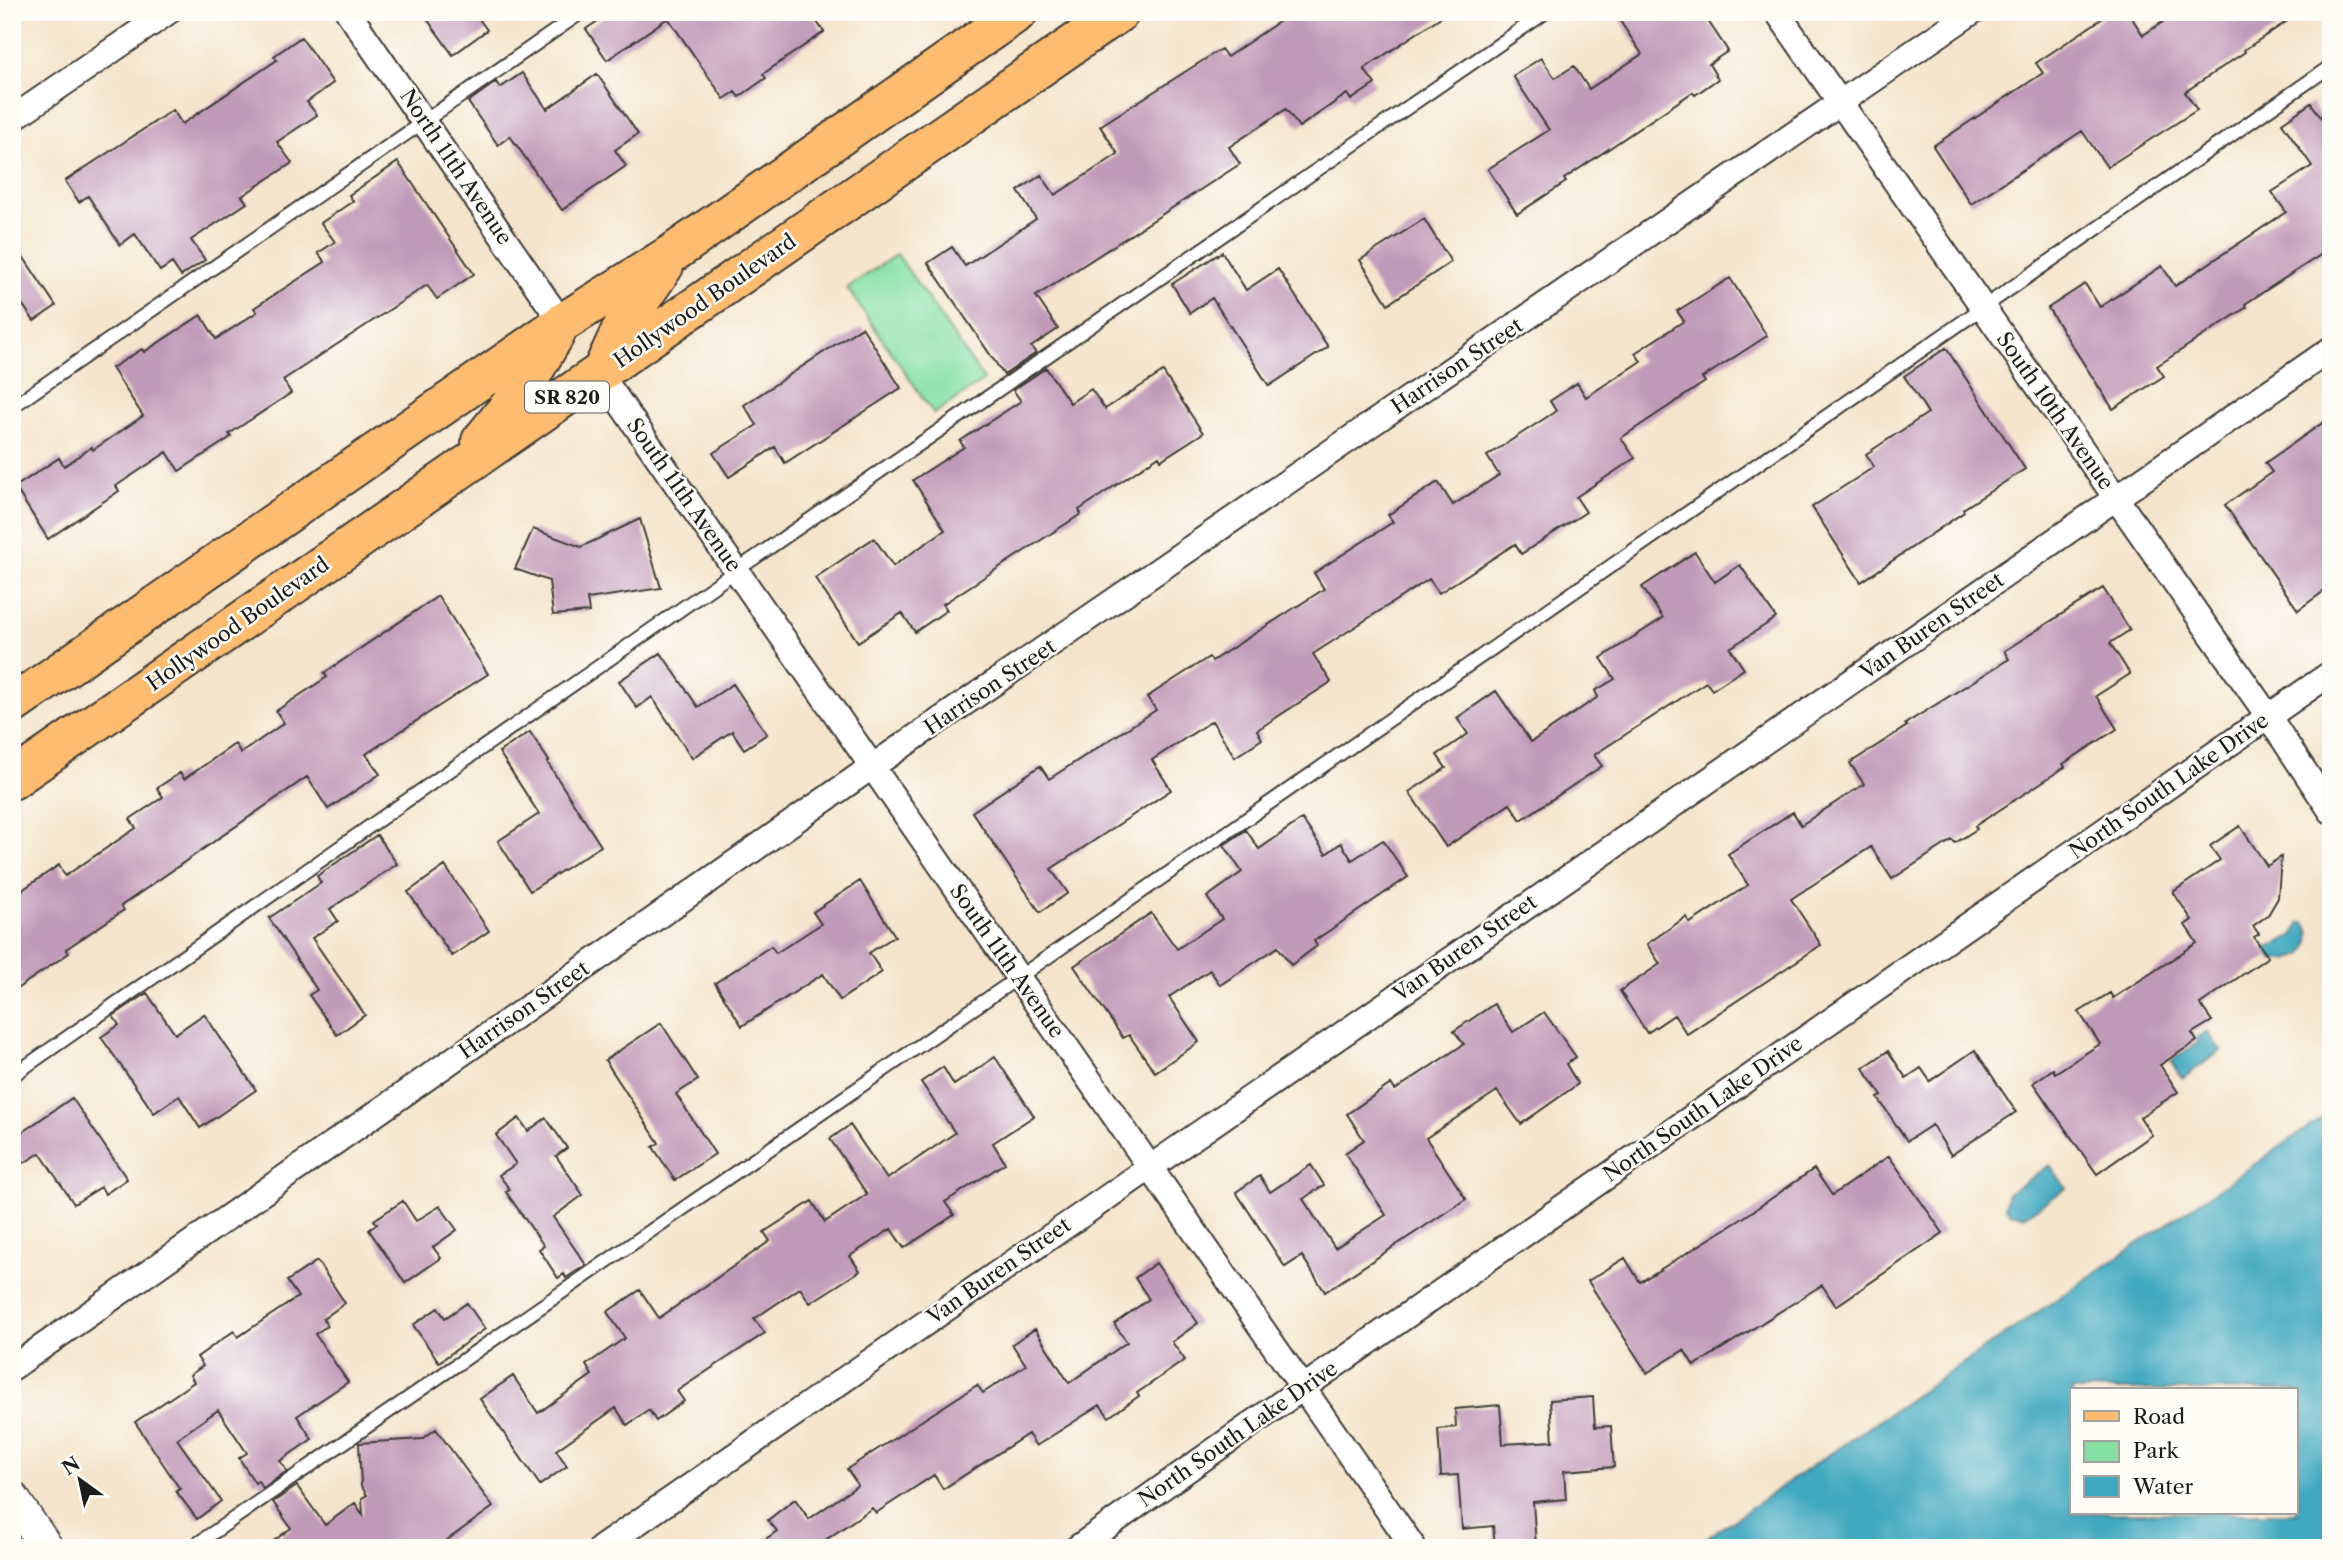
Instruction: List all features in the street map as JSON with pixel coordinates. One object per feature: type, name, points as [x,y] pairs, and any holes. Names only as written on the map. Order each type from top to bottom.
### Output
[{"type":"main road","name":"SR 820","points":[[12,705],[562,323],[673,253],[1017,12]]},
{"type":"main road","name":"Hollywood Boulevard","points":[[12,780],[1120,12]]},
{"type":"main road","points":[[600,374],[624,326],[673,253]]},
{"type":"main road","points":[[441,484],[490,432],[524,388],[562,323]]},
{"type":"street","points":[[12,119],[168,12]]},
{"type":"street","name":"North 11th Avenue","points":[[348,12],[562,323]]},
{"type":"street","name":"South 10th Avenue","points":[[1777,12],[2268,716],[2331,811]]},
{"type":"street","name":"Harrison Street","points":[[12,1368],[873,766],[1972,12]]},
{"type":"street","name":"Van Buren Street","points":[[601,1548],[2331,349]]},
{"type":"street","name":"South 11th Avenue","points":[[600,374],[1414,1548]]},
{"type":"street","name":"North South Lake Drive","points":[[1077,1548],[1304,1387],[2331,673]]},
{"type":"street","points":[[12,1497],[47,1548]]},
{"type":"lane","points":[[12,407],[583,12]]},
{"type":"lane","points":[[12,1076],[737,570],[1546,12]]},
{"type":"lane","points":[[191,1548],[2331,66]]},
{"type":"green space","points":[[897,254],[984,380],[934,414],[847,288]]},
{"type":"water","points":[[2299,923],[2305,923],[2310,935],[2303,955],[2287,960],[2272,959],[2266,949],[2290,938]]},
{"type":"water","points":[[2207,1031],[2221,1051],[2183,1078],[2171,1061],[2198,1043],[2198,1037]]},
{"type":"water","points":[[2331,1112],[2331,1548],[1692,1548]]},
{"type":"water","points":[[2050,1165],[2066,1188],[2025,1216],[2010,1213],[2005,1206],[2008,1193]]},
{"type":"building","points":[[422,12],[474,12],[487,30],[453,55]]},
{"type":"building","points":[[611,12],[810,12],[824,32],[763,74],[766,78],[739,97],[735,92],[724,99],[668,18],[607,60],[586,29]]},
{"type":"building","points":[[1293,12],[1448,12],[1364,69],[1375,84],[1351,100],[1347,94],[1299,127],[1286,109],[1229,147],[1240,164],[1036,296],[1058,329],[1031,347],[1036,353],[1004,375],[928,263],[952,247],[965,266],[1036,219],[1018,191],[1041,175],[1055,195],[1118,154],[1100,126],[1221,49],[1227,57]]},
{"type":"building","points":[[1614,12],[1702,12],[1728,51],[1709,64],[1718,79],[1695,95],[1693,92],[1517,214],[1488,169],[1549,130],[1513,76],[1541,58],[1555,78],[1574,66],[1589,89],[1642,54]]},
{"type":"building","points":[[2103,12],[2128,12],[2143,35],[2178,12],[2301,12],[2185,92],[2197,110],[2107,167],[2082,131],[1971,204],[1933,146],[2043,73],[2036,63],[2103,18]]},
{"type":"building","points":[[301,37],[333,83],[307,102],[317,115],[277,142],[292,163],[242,196],[247,203],[191,240],[205,260],[181,276],[172,263],[160,271],[135,234],[120,245],[88,196],[79,202],[65,181],[173,110],[182,124],[277,60],[274,56]]},
{"type":"building","points":[[522,73],[547,109],[597,74],[638,134],[615,150],[626,166],[562,210],[510,136],[498,145],[468,102],[496,82],[500,88]]},
{"type":"building","points":[[2311,103],[2331,132],[2331,248],[2157,366],[2164,376],[2113,409],[2048,308],[2085,284],[2100,307],[2162,266],[2175,286],[2286,212],[2272,192],[2312,166],[2282,123]]},
{"type":"building","points":[[398,162],[474,274],[437,299],[427,285],[283,380],[291,393],[229,434],[231,437],[179,471],[167,452],[116,486],[119,491],[48,539],[15,487],[59,458],[64,466],[92,447],[93,450],[143,416],[112,368],[142,349],[144,352],[201,315],[216,339],[257,312],[254,308],[325,262],[318,253],[335,242],[321,223],[353,201],[349,195]]},
{"type":"building","points":[[1424,219],[1451,262],[1388,304],[1360,260]]},
{"type":"building","points":[[12,240],[56,306],[34,321],[12,289]]},
{"type":"building","points":[[1222,252],[1246,290],[1278,269],[1328,347],[1269,386],[1212,298],[1190,313],[1172,284]]},
{"type":"building","points":[[1730,278],[1767,336],[1702,378],[1705,382],[1621,438],[1635,458],[1576,497],[1586,512],[1521,554],[1515,544],[1439,593],[1429,579],[1313,654],[1331,682],[1257,730],[1262,739],[1235,757],[1212,721],[1152,760],[1171,790],[1051,869],[1068,893],[1040,912],[972,812],[1040,766],[1049,779],[1156,710],[1147,697],[1209,657],[1212,661],[1324,589],[1314,573],[1393,522],[1388,515],[1438,482],[1453,505],[1499,475],[1487,456],[1556,411],[1550,401],[1577,383],[1586,397],[1641,361],[1635,353],[1684,321],[1677,311]]},
{"type":"building","points":[[862,327],[901,388],[785,463],[775,447],[729,477],[713,453],[757,425],[744,405]]},
{"type":"building","points":[[1946,348],[2025,469],[1963,509],[1964,512],[1861,582],[1812,507],[1874,467],[1866,454],[1928,413],[1904,376]]},
{"type":"building","points":[[1046,368],[1070,403],[1091,389],[1105,409],[1163,372],[1203,433],[1161,460],[1159,456],[1079,510],[1081,514],[943,604],[947,610],[915,632],[902,613],[858,642],[815,578],[874,538],[893,566],[945,530],[913,480],[964,447],[960,441],[1021,401],[1013,390]]},
{"type":"building","points":[[2331,417],[2331,586],[2298,610],[2225,505],[2272,472],[2265,463]]},
{"type":"building","points":[[640,519],[661,588],[587,599],[589,612],[553,615],[549,581],[515,569],[533,529],[581,547]]},
{"type":"building","points":[[1695,552],[1715,582],[1740,565],[1776,618],[1730,648],[1744,669],[1712,690],[1706,682],[1594,755],[1602,766],[1521,820],[1510,804],[1446,847],[1409,792],[1446,768],[1437,755],[1468,734],[1457,718],[1496,691],[1531,742],[1598,697],[1595,691],[1615,679],[1601,658],[1663,618],[1642,587]]},
{"type":"building","points":[[2103,588],[2130,630],[2110,643],[2130,674],[2096,696],[2117,729],[1975,826],[1977,829],[1955,843],[1952,840],[1892,879],[1871,847],[1791,899],[1821,945],[1687,1034],[1674,1015],[1647,1033],[1620,991],[1660,964],[1647,944],[1686,917],[1690,923],[1748,885],[1728,854],[1793,812],[1801,825],[1864,784],[1850,763],[1907,726],[1905,724],[2009,659],[2004,651]]},
{"type":"building","points":[[438,596],[488,674],[366,754],[380,774],[328,809],[307,777],[121,906],[124,910],[66,949],[69,953],[12,992],[12,897],[59,865],[65,876],[136,828],[130,819],[163,797],[157,788],[180,773],[184,779],[235,744],[241,753],[284,723],[276,711],[327,677],[324,673]]},
{"type":"building","points":[[661,653],[698,707],[733,684],[767,734],[744,749],[732,731],[692,758],[652,697],[637,708],[619,681]]},
{"type":"building","points":[[530,732],[601,846],[530,891],[498,841],[539,814],[499,752]]},
{"type":"building","points":[[1302,819],[1326,854],[1341,843],[1352,860],[1383,840],[1408,877],[1314,941],[1317,946],[1291,965],[1278,947],[1220,985],[1210,970],[1169,997],[1199,1042],[1155,1072],[1129,1035],[1123,1038],[1074,966],[1151,913],[1177,949],[1222,919],[1207,897],[1242,872],[1224,845],[1246,830],[1259,849]]},
{"type":"building","points":[[2240,826],[2267,866],[2281,857],[2278,898],[2268,915],[2253,926],[2259,934],[2254,937],[2268,957],[2200,1004],[2212,1021],[2192,1033],[2197,1041],[2160,1065],[2178,1092],[2140,1117],[2152,1135],[2097,1174],[2033,1083],[2053,1069],[2055,1073],[2100,1044],[2079,1012],[2110,993],[2113,998],[2197,943],[2185,925],[2192,920],[2173,892],[2220,860],[2210,846]]},
{"type":"building","points":[[377,835],[397,864],[330,909],[338,921],[312,938],[365,1015],[337,1035],[309,995],[317,990],[269,918],[321,883],[317,876]]},
{"type":"building","points":[[445,866],[489,931],[452,956],[408,892]]},
{"type":"building","points":[[860,881],[895,936],[869,953],[882,972],[840,1000],[823,974],[742,1026],[715,983],[771,946],[776,953],[821,924],[813,912]]},
{"type":"building","points":[[147,993],[175,1034],[204,1014],[256,1090],[200,1128],[179,1096],[154,1113],[101,1037],[119,1025],[113,1016]]},
{"type":"building","points":[[1494,1004],[1513,1032],[1544,1012],[1576,1057],[1566,1064],[1578,1084],[1521,1124],[1497,1091],[1426,1138],[1466,1199],[1325,1292],[1302,1256],[1285,1267],[1236,1192],[1260,1176],[1270,1192],[1311,1165],[1324,1185],[1303,1199],[1335,1248],[1386,1215],[1345,1153],[1364,1140],[1347,1114],[1391,1084],[1395,1090],[1464,1044],[1454,1031]]},
{"type":"building","points":[[661,1023],[698,1080],[676,1094],[715,1154],[675,1180],[653,1147],[659,1143],[605,1060]]},
{"type":"building","points":[[1975,1050],[2016,1112],[1951,1155],[1932,1125],[1907,1141],[1878,1098],[1882,1096],[1863,1068],[1888,1051],[1906,1078],[1921,1068],[1930,1081]]},
{"type":"building","points":[[995,1057],[1034,1116],[993,1143],[1005,1163],[945,1202],[954,1215],[904,1248],[891,1229],[850,1256],[860,1271],[810,1303],[800,1288],[754,1319],[765,1333],[677,1391],[684,1401],[656,1421],[649,1410],[627,1425],[616,1408],[556,1450],[567,1466],[540,1485],[480,1399],[513,1376],[538,1413],[592,1375],[586,1365],[625,1338],[607,1312],[640,1290],[659,1318],[770,1241],[764,1232],[812,1201],[825,1222],[867,1194],[830,1139],[850,1125],[887,1179],[955,1133],[921,1082],[943,1067],[954,1085]]},
{"type":"building","points":[[72,1098],[127,1179],[105,1194],[101,1187],[74,1204],[40,1153],[24,1163],[12,1146],[12,1139]]},
{"type":"building","points":[[519,1118],[528,1131],[546,1118],[567,1148],[556,1156],[583,1195],[553,1217],[586,1265],[566,1278],[564,1274],[558,1278],[539,1249],[544,1246],[506,1192],[510,1190],[499,1175],[516,1164],[496,1135]]},
{"type":"building","points":[[1889,1156],[1943,1233],[1836,1306],[1822,1285],[1694,1366],[1684,1350],[1647,1373],[1588,1281],[1625,1258],[1640,1282],[1740,1220],[1814,1169],[1832,1195]]},
{"type":"building","points":[[403,1201],[416,1221],[440,1206],[457,1230],[433,1247],[441,1258],[405,1283],[369,1230],[377,1224],[374,1220]]},
{"type":"building","points":[[317,1261],[345,1303],[323,1319],[327,1326],[315,1334],[348,1382],[297,1416],[312,1439],[280,1461],[287,1471],[263,1488],[258,1481],[255,1483],[239,1458],[247,1453],[218,1410],[177,1439],[221,1501],[197,1519],[176,1491],[180,1489],[135,1422],[194,1382],[190,1375],[203,1366],[197,1357],[234,1331],[238,1337],[298,1297],[287,1281]]},
{"type":"building","points":[[1156,1263],[1198,1323],[1172,1342],[1185,1360],[1137,1393],[1139,1396],[1109,1417],[1100,1405],[1036,1446],[1028,1434],[943,1489],[934,1475],[876,1513],[872,1508],[824,1541],[829,1548],[753,1548],[777,1531],[768,1520],[795,1499],[809,1519],[858,1485],[847,1469],[977,1385],[983,1393],[1026,1365],[1012,1344],[1035,1329],[1069,1383],[1127,1342],[1114,1324],[1149,1299],[1135,1278]]},
{"type":"building","points":[[467,1303],[485,1329],[439,1362],[413,1325],[438,1308],[445,1318]]},
{"type":"building","points":[[1593,1397],[1595,1427],[1611,1426],[1614,1467],[1564,1471],[1566,1499],[1533,1502],[1536,1546],[1495,1548],[1493,1526],[1462,1529],[1458,1475],[1441,1476],[1438,1429],[1456,1427],[1455,1409],[1500,1405],[1503,1444],[1553,1441],[1550,1400]]},
{"type":"building","points":[[436,1429],[493,1507],[436,1548],[264,1548],[291,1528],[273,1502],[297,1486],[325,1525],[355,1503],[363,1515],[362,1498],[367,1495],[361,1486],[359,1443],[422,1439]]}]
